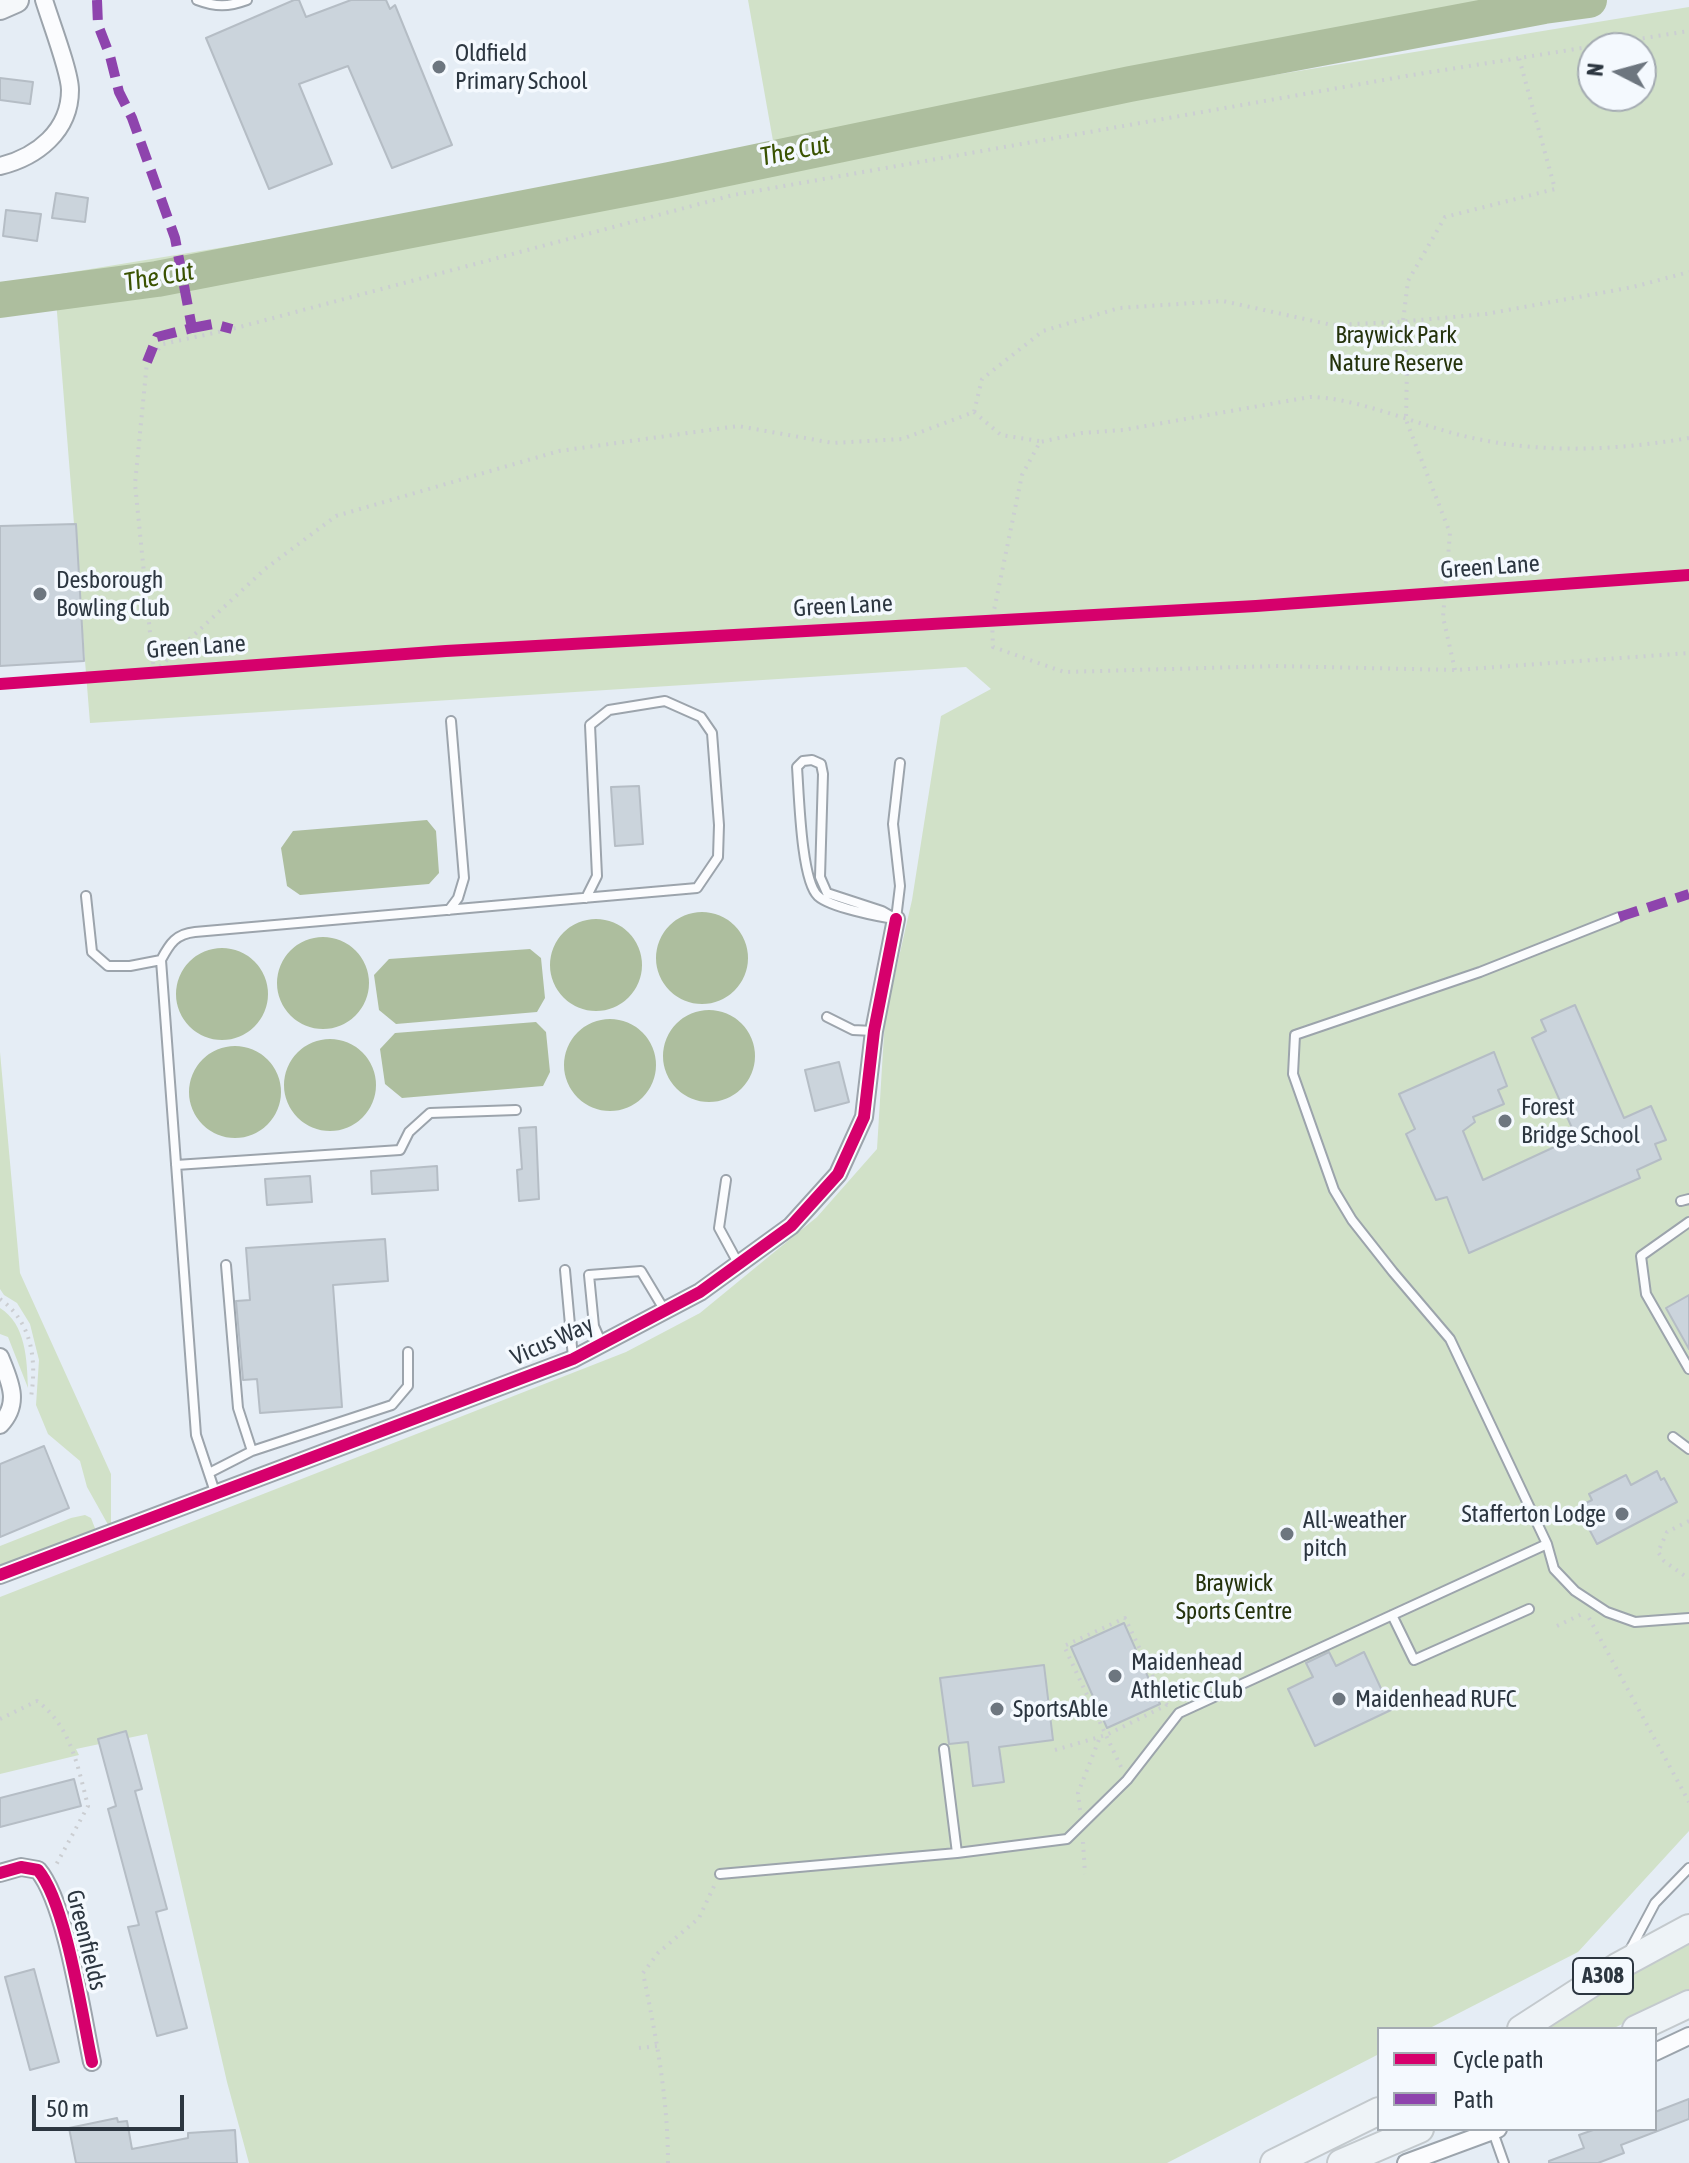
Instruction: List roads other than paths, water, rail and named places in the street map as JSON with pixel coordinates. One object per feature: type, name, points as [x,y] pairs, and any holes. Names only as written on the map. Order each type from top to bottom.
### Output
[{"type":"main road","points":[[0,7],[16,0]]},
{"type":"main road","name":"A308","points":[[1524,2027],[1617,1967],[1689,1928]]},
{"type":"main road","name":"A308","points":[[1640,2027],[1689,2004]]},
{"type":"main road","points":[[1274,2163],[1377,2112]]},
{"type":"main road","points":[[1341,2163],[1415,2131]]},
{"type":"street","points":[[0,166],[21,161],[55,137],[66,112],[70,88],[44,0]]},
{"type":"street","name":"Vicus Way","points":[[0,1575],[573,1359],[700,1292],[791,1226],[838,1174],[864,1117],[874,1031],[896,919]]},
{"type":"street","points":[[0,1357],[12,1389],[4,1419]]},
{"type":"street","name":"Greenfields","points":[[0,1873],[21,1867],[38,1870],[48,1881],[60,1918],[92,2062]]},
{"type":"street","points":[[1657,2051],[1689,2036]]},
{"type":"street","points":[[1406,2163],[1493,2131]]},
{"type":"lane","points":[[197,0],[213,6],[230,7],[247,0]]},
{"type":"lane","points":[[215,1492],[196,1435],[161,960],[169,945],[181,934],[449,910],[586,898],[697,888],[718,857],[719,825],[712,733],[701,717],[665,701],[609,710],[590,725],[597,876],[586,898]]},
{"type":"lane","points":[[449,910],[458,898],[464,878],[451,721]]},
{"type":"lane","points":[[812,760],[821,764],[820,877],[827,893],[882,911],[896,919],[823,900],[809,884],[797,767],[803,761],[812,760]]},
{"type":"lane","points":[[896,919],[900,886],[893,824],[900,763]]},
{"type":"lane","points":[[86,896],[92,952],[108,966],[130,966],[161,960]]},
{"type":"lane","points":[[1619,917],[1480,972],[1295,1035],[1293,1074],[1334,1190],[1376,1251],[1450,1339],[1547,1544],[1554,1569],[1591,1603],[1635,1622],[1688,1621]]},
{"type":"lane","points":[[827,1017],[853,1030],[874,1031]]},
{"type":"lane","points":[[176,1165],[400,1150],[409,1132],[430,1113],[516,1110]]},
{"type":"lane","points":[[726,1180],[719,1228],[738,1263]]},
{"type":"lane","points":[[1689,1222],[1641,1256],[1646,1294],[1689,1369]]},
{"type":"lane","points":[[226,1265],[238,1408],[252,1451]]},
{"type":"lane","points":[[565,1270],[573,1359]]},
{"type":"lane","points":[[602,1344],[594,1326],[589,1275],[641,1271],[665,1311]]},
{"type":"lane","points":[[209,1473],[252,1451],[392,1405],[408,1386],[408,1352]]},
{"type":"lane","points":[[1673,1437],[1689,1449]]},
{"type":"lane","points":[[720,1874],[957,1853],[1067,1839],[1127,1780],[1179,1713],[1547,1544]]},
{"type":"lane","points":[[1392,1615],[1414,1660],[1529,1609]]},
{"type":"lane","points":[[944,1749],[957,1853]]},
{"type":"lane","points":[[1617,1967],[1634,1944],[1655,1903],[1689,1868]]},
{"type":"lane","points":[[1496,2131],[1504,2163]]},
{"type":"waterway","name":"The Cut","points":[[0,300],[157,279],[670,180],[1130,84],[1589,0]]},
{"type":"place","name":"Oldfield Primary School","points":[[439,67]]},
{"type":"place","name":"Desborough Bowling Club","points":[[40,594]]},
{"type":"place","name":"Forest Bridge School","points":[[1505,1121]]},
{"type":"place","name":"Stafferton Lodge","points":[[1622,1514]]},
{"type":"place","name":"All-weather pitch","points":[[1287,1534]]},
{"type":"place","name":"Maidenhead Athletic Club","points":[[1115,1676]]},
{"type":"place","name":"Maidenhead RUFC","points":[[1339,1699]]},
{"type":"place","name":"SportsAble","points":[[997,1709]]},
{"type":"park label","name":"Braywick Park Nature Reserve","points":[[1396,349]]},
{"type":"park label","name":"Braywick Sports Centre","points":[[1234,1597]]}]
